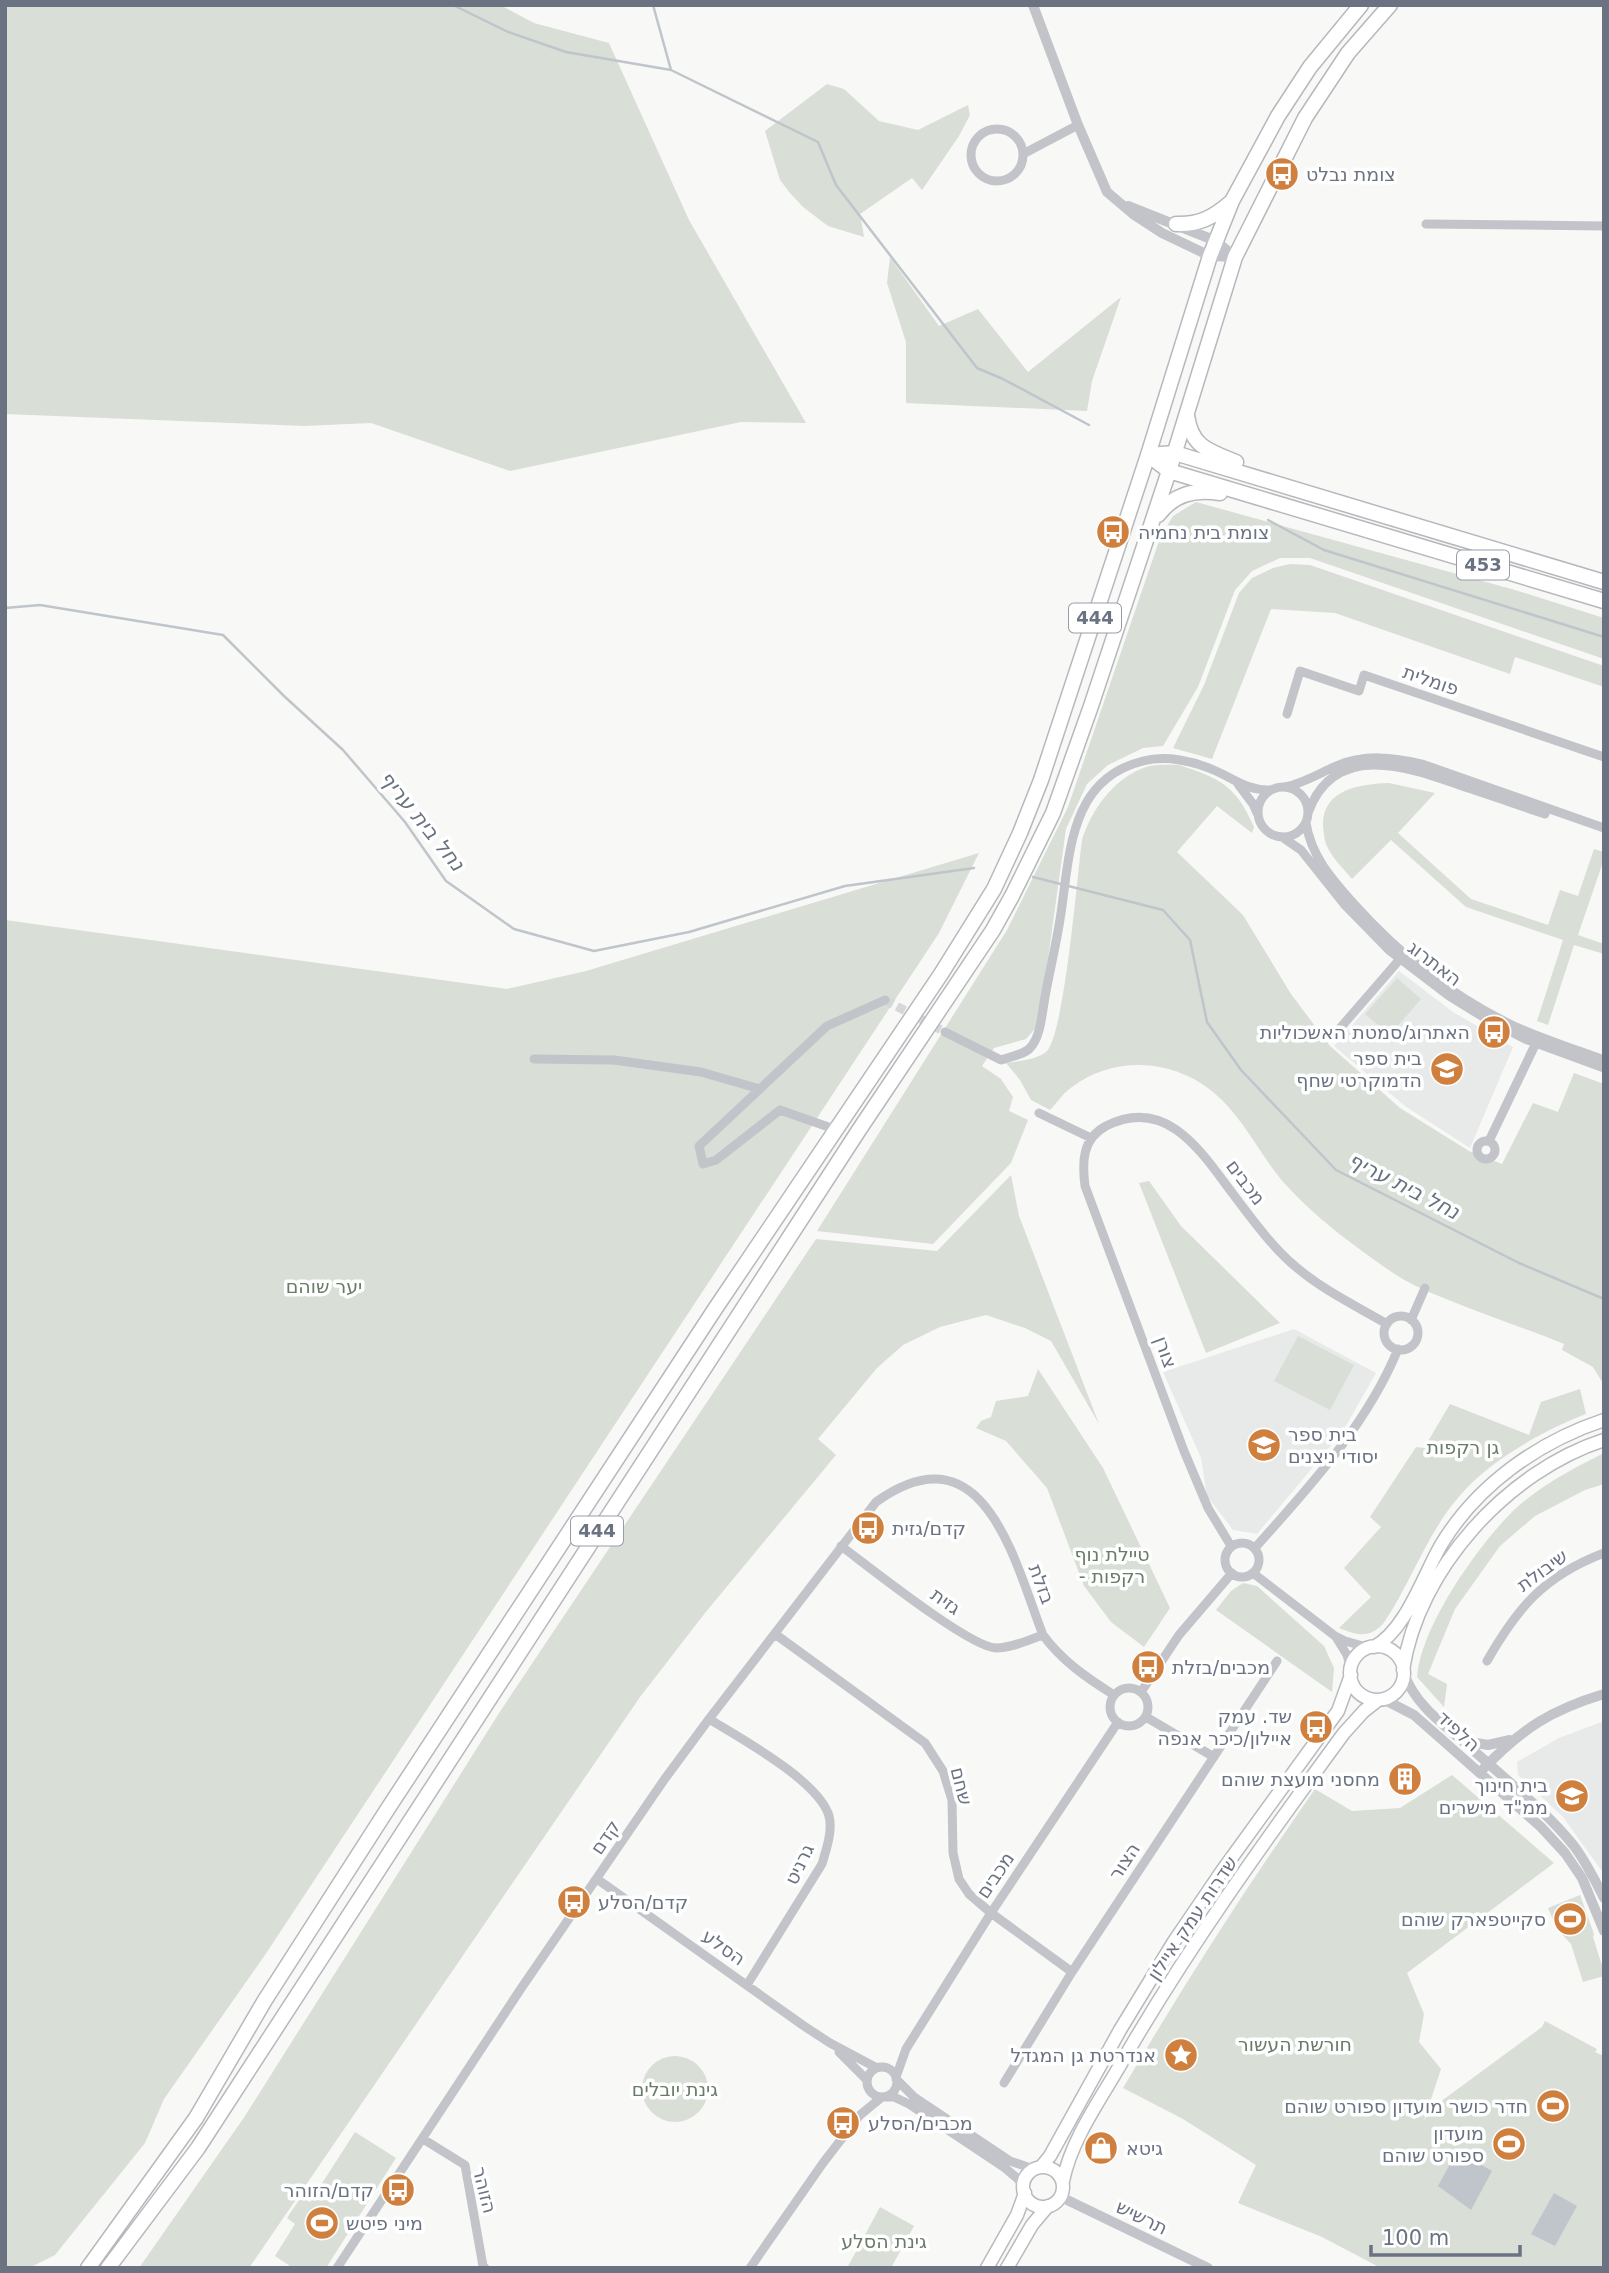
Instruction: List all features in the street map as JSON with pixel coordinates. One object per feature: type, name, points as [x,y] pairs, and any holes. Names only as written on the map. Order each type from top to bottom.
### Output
[{"type":"main road","name":"444","points":[[88,2268],[196,2118],[265,2000],[380,1821],[994,889],[1020,833],[1061,721],[1210,256],[1232,201],[1265,138],[1310,67],[1361,5]]},
{"type":"main road","name":"444","points":[[108,2268],[198,2148],[851,1141],[993,930],[1053,813],[1170,471],[1235,257],[1246,231],[1305,118],[1348,53],[1390,5]]},
{"type":"main road","points":[[1176,224],[1207,220],[1232,201]]},
{"type":"main road","points":[[1186,414],[1190,432],[1201,446],[1306,491]]},
{"type":"main road","name":"453","points":[[1148,455],[1175,453],[1604,582]]},
{"type":"main road","name":"453","points":[[1148,455],[1170,471],[1604,601]]},
{"type":"main road","points":[[1151,525],[1167,504],[1196,491],[1269,501]]},
{"type":"main road","points":[[1604,1420],[1564,1436],[1524,1459],[1476,1499],[1441,1546],[1400,1622],[1387,1638],[1358,1654],[1351,1672],[1355,1689],[1361,1695],[1381,1700],[1398,1690],[1404,1672],[1408,1641],[1417,1617],[1451,1559],[1475,1528],[1504,1498],[1535,1474],[1572,1452],[1604,1440]]},
{"type":"main road","points":[[1372,1647],[1392,1651],[1404,1672]]},
{"type":"main road","name":"שדרות עמק איילון","points":[[1037,2168],[1049,2156],[1120,2030],[1181,1932],[1338,1712],[1351,1672]]},
{"type":"main road","name":"שדרות עמק איילון","points":[[1063,2181],[1067,2162],[1110,2082],[1209,1920],[1344,1732],[1364,1711],[1381,1700]]},
{"type":"main road","points":[[987,2268],[1017,2215],[1026,2176],[1037,2168],[1054,2170],[1063,2181],[1061,2197],[1048,2206],[1032,2225],[1007,2268]]},
{"type":"main road","points":[[1024,2190],[1035,2205],[1048,2206]]},
{"type":"street","points":[[1034,5],[1078,125],[1107,192],[1162,233],[1210,256],[1235,257]]},
{"type":"street","points":[[1023,154],[1017,138],[1002,130],[993,129],[977,138],[972,145],[971,160],[977,173],[983,178],[999,182],[1014,176],[1019,170],[1023,154],[1078,125]]},
{"type":"street","points":[[1122,204],[1216,241],[1235,257]]},
{"type":"street","points":[[1426,224],[1604,226]]},
{"type":"street","name":"פומלית","points":[[1287,714],[1300,671],[1359,691],[1364,675],[1604,757]]},
{"type":"street","points":[[945,1032],[1001,1060],[1031,1047],[1039,1024],[1060,919],[1075,825],[1098,785],[1112,774],[1133,764],[1165,759],[1190,762],[1215,770],[1249,788],[1270,790],[1304,782],[1357,759],[1399,759],[1422,764],[1604,828]]},
{"type":"street","points":[[1237,783],[1253,804],[1263,829],[1269,834],[1282,837],[1297,833],[1307,818],[1317,793],[1336,774],[1356,767],[1384,765],[1424,773],[1604,834]]},
{"type":"street","points":[[1285,787],[1300,794],[1306,803],[1307,818]]},
{"type":"street","points":[[1257,814],[1259,803],[1270,790]]},
{"type":"street","name":"האתרוג","points":[[1307,818],[1310,844],[1329,874],[1365,916],[1423,969],[1492,1015],[1536,1035],[1604,1060]]},
{"type":"street","name":"האתרוג","points":[[1282,837],[1301,850],[1344,904],[1400,960],[1465,1007],[1536,1044],[1604,1068]]},
{"type":"street","points":[[1335,1034],[1400,960]]},
{"type":"street","points":[[836,1130],[780,1110],[716,1160],[703,1164],[699,1146],[827,1026],[885,1000]]},
{"type":"street","points":[[1489,1142],[1536,1044]]},
{"type":"street","points":[[534,1059],[614,1060],[701,1072],[760,1089]]},
{"type":"street","points":[[1040,1113],[1091,1138]]},
{"type":"street","name":"מכבים","points":[[1091,1138],[1098,1130],[1115,1122],[1139,1117],[1175,1128],[1207,1159],[1255,1223],[1296,1267],[1336,1295],[1387,1324]]},
{"type":"street","name":"צורן","points":[[1091,1138],[1083,1164],[1086,1186],[1184,1451],[1208,1508],[1231,1546]]},
{"type":"street","points":[[1411,1320],[1425,1288]]},
{"type":"street","points":[[1397,1316],[1411,1320],[1418,1328],[1417,1339],[1407,1349],[1398,1349],[1386,1340],[1387,1324],[1397,1316]]},
{"type":"street","points":[[1255,1548],[1291,1508],[1364,1416],[1382,1387],[1398,1349]]},
{"type":"street","name":"קדם","points":[[337,2268],[520,1990],[597,1879],[709,1719],[841,1546],[876,1502],[894,1490],[917,1479],[947,1480]]},
{"type":"street","name":"בזלת","points":[[947,1480],[965,1487],[986,1504],[1003,1531],[1043,1635],[1054,1650],[1088,1679],[1114,1695]]},
{"type":"street","points":[[1244,1542],[1255,1548],[1259,1563],[1253,1573],[1243,1577],[1232,1573],[1225,1563],[1227,1551],[1231,1546],[1244,1542]]},
{"type":"street","name":"גזית","points":[[841,1546],[942,1619],[984,1645],[994,1648],[1012,1646],[1043,1635]]},
{"type":"street","name":"שיבולת","points":[[1487,1661],[1522,1606],[1561,1575],[1604,1553]]},
{"type":"street","points":[[1141,1692],[1180,1635],[1232,1573]]},
{"type":"street","points":[[1253,1573],[1335,1636],[1372,1647]]},
{"type":"street","name":"שחם","points":[[775,1634],[925,1743],[943,1771],[951,1800],[953,1853],[958,1879],[969,1894],[991,1913],[1072,1972]]},
{"type":"street","points":[[1335,1636],[1347,1655],[1351,1672]]},
{"type":"street","name":"הצור","points":[[1003,2083],[1072,1972],[1277,1661]]},
{"type":"street","name":"הלפיד","points":[[1404,1672],[1421,1702],[1524,1796],[1575,1847],[1604,1898]]},
{"type":"street","points":[[1127,1688],[1141,1692],[1148,1703],[1146,1717],[1142,1722],[1130,1726],[1118,1722],[1110,1706],[1114,1695],[1127,1688]]},
{"type":"street","points":[[1480,1773],[1513,1739],[1547,1715],[1604,1694]]},
{"type":"street","name":"הלפיד","points":[[1381,1700],[1414,1715],[1541,1827],[1565,1853],[1582,1878],[1604,1931]]},
{"type":"street","points":[[1146,1717],[1214,1757]]},
{"type":"street","name":"גרניט","points":[[709,1719],[794,1774],[815,1794],[829,1816],[828,1842],[822,1864],[747,1985]]},
{"type":"street","name":"מכבים","points":[[896,2078],[906,2049],[991,1913],[1118,1722]]},
{"type":"street","points":[[1457,1736],[1466,1741],[1488,1745],[1513,1739]]},
{"type":"street","name":"הסלע","points":[[597,1879],[830,2043],[882,2068]]},
{"type":"street","name":"הסלע","points":[[830,2043],[869,2085]]},
{"type":"street","name":"מכבים","points":[[882,2068],[906,2049]]},
{"type":"street","points":[[860,2115],[870,2073],[882,2068],[914,2097],[1010,2161],[1037,2168]]},
{"type":"street","points":[[750,2268],[860,2115],[894,2091],[896,2078]]},
{"type":"street","points":[[869,2085],[874,2095],[894,2097],[909,2104],[1005,2168],[1018,2179],[1024,2190]]},
{"type":"street","name":"הזוהר","points":[[423,2139],[465,2165],[485,2268]]},
{"type":"street","name":"תרשיש","points":[[1061,2197],[1208,2268]]},
{"type":"shaded area","name":"בית ספר הדמוקרטי שחף","points":[[1399,971],[1453,1012],[1513,1047],[1470,1148],[1405,1106],[1334,1046]]},
{"type":"shaded area","name":"בית ספר יסודי ניצנים","points":[[1294,1329],[1376,1373],[1343,1431],[1257,1534],[1233,1530],[1207,1496],[1201,1458],[1163,1372]]},
{"type":"shaded area","name":"בית חינוך ממ\"ד מישרים","points":[[1604,1721],[1604,1874],[1563,1817],[1518,1775],[1517,1762],[1559,1738]]},
{"type":"shaded area","points":[[1457,2151],[1492,2171],[1471,2210],[1438,2186]]},
{"type":"shaded area","points":[[1554,2193],[1577,2206],[1555,2246],[1531,2234]]},
{"type":"green space","points":[[5,5],[500,5],[534,23],[609,43],[689,220],[806,423],[741,422],[510,471],[371,423],[304,426],[5,414]]},
{"type":"green space","points":[[827,84],[844,89],[879,121],[918,130],[968,105],[970,115],[959,136],[922,190],[912,178],[860,214],[864,237],[828,226],[803,207],[780,180],[765,131]]},
{"type":"green space","points":[[890,257],[939,326],[978,309],[1028,372],[1121,297],[1092,381],[1087,411],[906,403],[906,342],[887,283]]},
{"type":"green space","points":[[1196,502],[1515,590],[1604,618],[1604,659],[1310,558],[1280,558],[1252,571],[1235,590],[1198,687],[1163,746],[1143,748],[1108,765],[1087,784],[1066,829],[1039,1024],[1026,1039],[994,1048],[982,1066],[1001,1079],[1013,1097],[1009,1111],[1028,1120],[1011,1163],[933,1244],[817,1231],[1007,930],[1068,807],[1160,538],[1173,516]]},
{"type":"green space","points":[[1290,564],[1310,565],[1604,666],[1604,687],[1515,657],[1510,674],[1335,613],[1271,609],[1212,759],[1173,748],[1204,685],[1239,593],[1252,578],[1273,568]]},
{"type":"green space","points":[[1179,765],[1205,774],[1225,786],[1240,802],[1254,827],[1252,833],[1217,806],[1177,852],[1243,915],[1291,994],[1330,1046],[1400,1108],[1469,1151],[1502,1164],[1533,1103],[1558,1112],[1574,1073],[1604,1084],[1604,1385],[1593,1367],[1562,1350],[1564,1344],[1420,1288],[1358,1248],[1302,1202],[1269,1164],[1222,1100],[1206,1086],[1188,1076],[1148,1065],[1128,1065],[1090,1076],[1069,1089],[1050,1110],[1031,1100],[1006,1063],[1043,1054],[1053,1037],[1065,985],[1082,840],[1091,817],[1106,796],[1124,778],[1150,766]]},
{"type":"green space","points":[[1389,783],[1435,793],[1398,833],[1471,899],[1548,925],[1560,890],[1578,896],[1594,849],[1604,852],[1578,935],[1604,944],[1604,954],[1574,945],[1548,1025],[1537,1021],[1563,940],[1466,907],[1391,840],[1352,879],[1333,856],[1326,843],[1323,826],[1324,814],[1329,804],[1336,796],[1355,787]]},
{"type":"green space","name":"יער שוהם","points":[[979,853],[939,933],[265,1955],[164,2099],[145,2143],[55,2255],[29,2268],[5,2268],[5,920],[507,989],[586,971]]},
{"type":"green space","points":[[1397,978],[1421,999],[1390,1035],[1365,1014]]},
{"type":"green space","points":[[1011,1175],[1019,1216],[1099,1424],[1051,1341],[1025,1328],[986,1315],[940,1327],[903,1345],[877,1368],[818,1439],[836,1455],[705,1613],[640,1697],[249,2268],[139,2268],[245,2116],[501,1710],[816,1239],[937,1251]]},
{"type":"green space","points":[[1149,1181],[1181,1226],[1280,1323],[1206,1353],[1139,1183]]},
{"type":"green space","points":[[1298,1336],[1354,1365],[1330,1410],[1274,1381]]},
{"type":"green space","name":"טיילת נוף - רקפות","points":[[1038,1369],[1103,1468],[1170,1608],[1144,1647],[1111,1622],[1084,1586],[1047,1488],[1006,1441],[976,1428],[981,1421],[991,1417],[996,1401],[1028,1396]]},
{"type":"green space","name":"גן רקפות","points":[[1580,1389],[1586,1414],[1537,1437],[1505,1457],[1476,1479],[1451,1506],[1393,1608],[1378,1629],[1362,1634],[1339,1628],[1371,1597],[1344,1568],[1381,1527],[1370,1517],[1416,1447],[1424,1448],[1450,1404],[1529,1435],[1541,1402]]},
{"type":"green space","points":[[1604,1453],[1604,1484],[1585,1490],[1535,1516],[1500,1546],[1455,1609],[1428,1674],[1447,1684],[1444,1707],[1417,1677],[1429,1635],[1453,1588],[1483,1545],[1523,1502],[1545,1486]]},
{"type":"green space","points":[[1243,1583],[1257,1586],[1324,1646],[1334,1668],[1332,1692],[1216,1610],[1231,1591]]},
{"type":"green space","name":"חורשת העשור","points":[[1452,1775],[1554,1863],[1407,1973],[1424,2014],[1419,2042],[1441,2069],[1424,2120],[1436,2105],[1542,2027],[1545,2021],[1597,2049],[1595,2052],[1604,2056],[1603,2268],[1381,2268],[1322,2237],[1238,2203],[1256,2165],[1183,2119],[1123,2088],[1216,1937],[1315,1789],[1352,1811],[1400,1808]]},
{"type":"green space","points":[[1580,1895],[1604,1972],[1604,1976],[1583,1982],[1571,1944],[1557,1929],[1548,1908]]},
{"type":"green space","name":"גינת יובלים","points":[[669,2056],[681,2056],[693,2061],[703,2071],[708,2089],[706,2102],[693,2117],[681,2122],[669,2122],[657,2117],[647,2107],[642,2095],[642,2083],[647,2071],[657,2061]]},
{"type":"green space","points":[[355,2132],[396,2158],[326,2268],[293,2268],[275,2256],[295,2224],[287,2218],[301,2197],[310,2202]]},
{"type":"green space","name":"גינת הסלע","points":[[880,2207],[914,2226],[891,2268],[847,2268]]},
{"type":"waterway","points":[[453,5],[508,32],[566,52],[671,70],[818,142],[836,185],[977,368],[1089,425]]},
{"type":"waterway","points":[[653,5],[671,70]]},
{"type":"waterway","points":[[1268,520],[1324,550],[1604,637]]},
{"type":"waterway","name":"נחל בית עריף","points":[[5,608],[40,605],[223,635],[343,750],[405,822],[446,881],[514,929],[594,951],[689,932],[845,886],[974,868]]},
{"type":"waterway","name":"נחל בית עריף","points":[[1033,877],[1163,910],[1190,940],[1207,1022],[1241,1070],[1336,1170],[1519,1263],[1604,1299]]},
{"type":"tunnel","points":[[885,1000],[945,1032]]},
{"type":"place","name":"צומת נבלט","points":[[1282,174]]},
{"type":"place","name":"צומת בית נחמיה","points":[[1113,532]]},
{"type":"place","name":"האתרוג/סמטת האשכוליות","points":[[1494,1032]]},
{"type":"place","name":"בית ספר הדמוקרטי שחף","points":[[1447,1069]]},
{"type":"place","name":"בית ספר יסודי ניצנים","points":[[1264,1445]]},
{"type":"place","name":"קדם/גזית","points":[[868,1528]]},
{"type":"place","name":"מכבים/בזלת","points":[[1148,1667]]},
{"type":"place","name":"שד. עמק איילון/כיכר אנפה","points":[[1316,1727]]},
{"type":"place","name":"מחסני מועצת שוהם","points":[[1405,1779]]},
{"type":"place","name":"בית חינוך ממ\"ד מישרים","points":[[1572,1796]]},
{"type":"place","name":"קדם/הסלע","points":[[574,1902]]},
{"type":"place","name":"סקייטפארק שוהם","points":[[1570,1919]]},
{"type":"place","name":"אנדרטת גן המגדל","points":[[1181,2055]]},
{"type":"place","name":"חדר כושר מועדון ספורט שוהם","points":[[1553,2106]]},
{"type":"place","name":"מכבים/הסלע","points":[[843,2123]]},
{"type":"place","name":"מועדון ספורט שוהם","points":[[1509,2144]]},
{"type":"place","name":"גיטא","points":[[1101,2148]]},
{"type":"place","name":"קדם/הזוהר","points":[[398,2190]]},
{"type":"place","name":"מיני פיטש","points":[[322,2223]]}]
